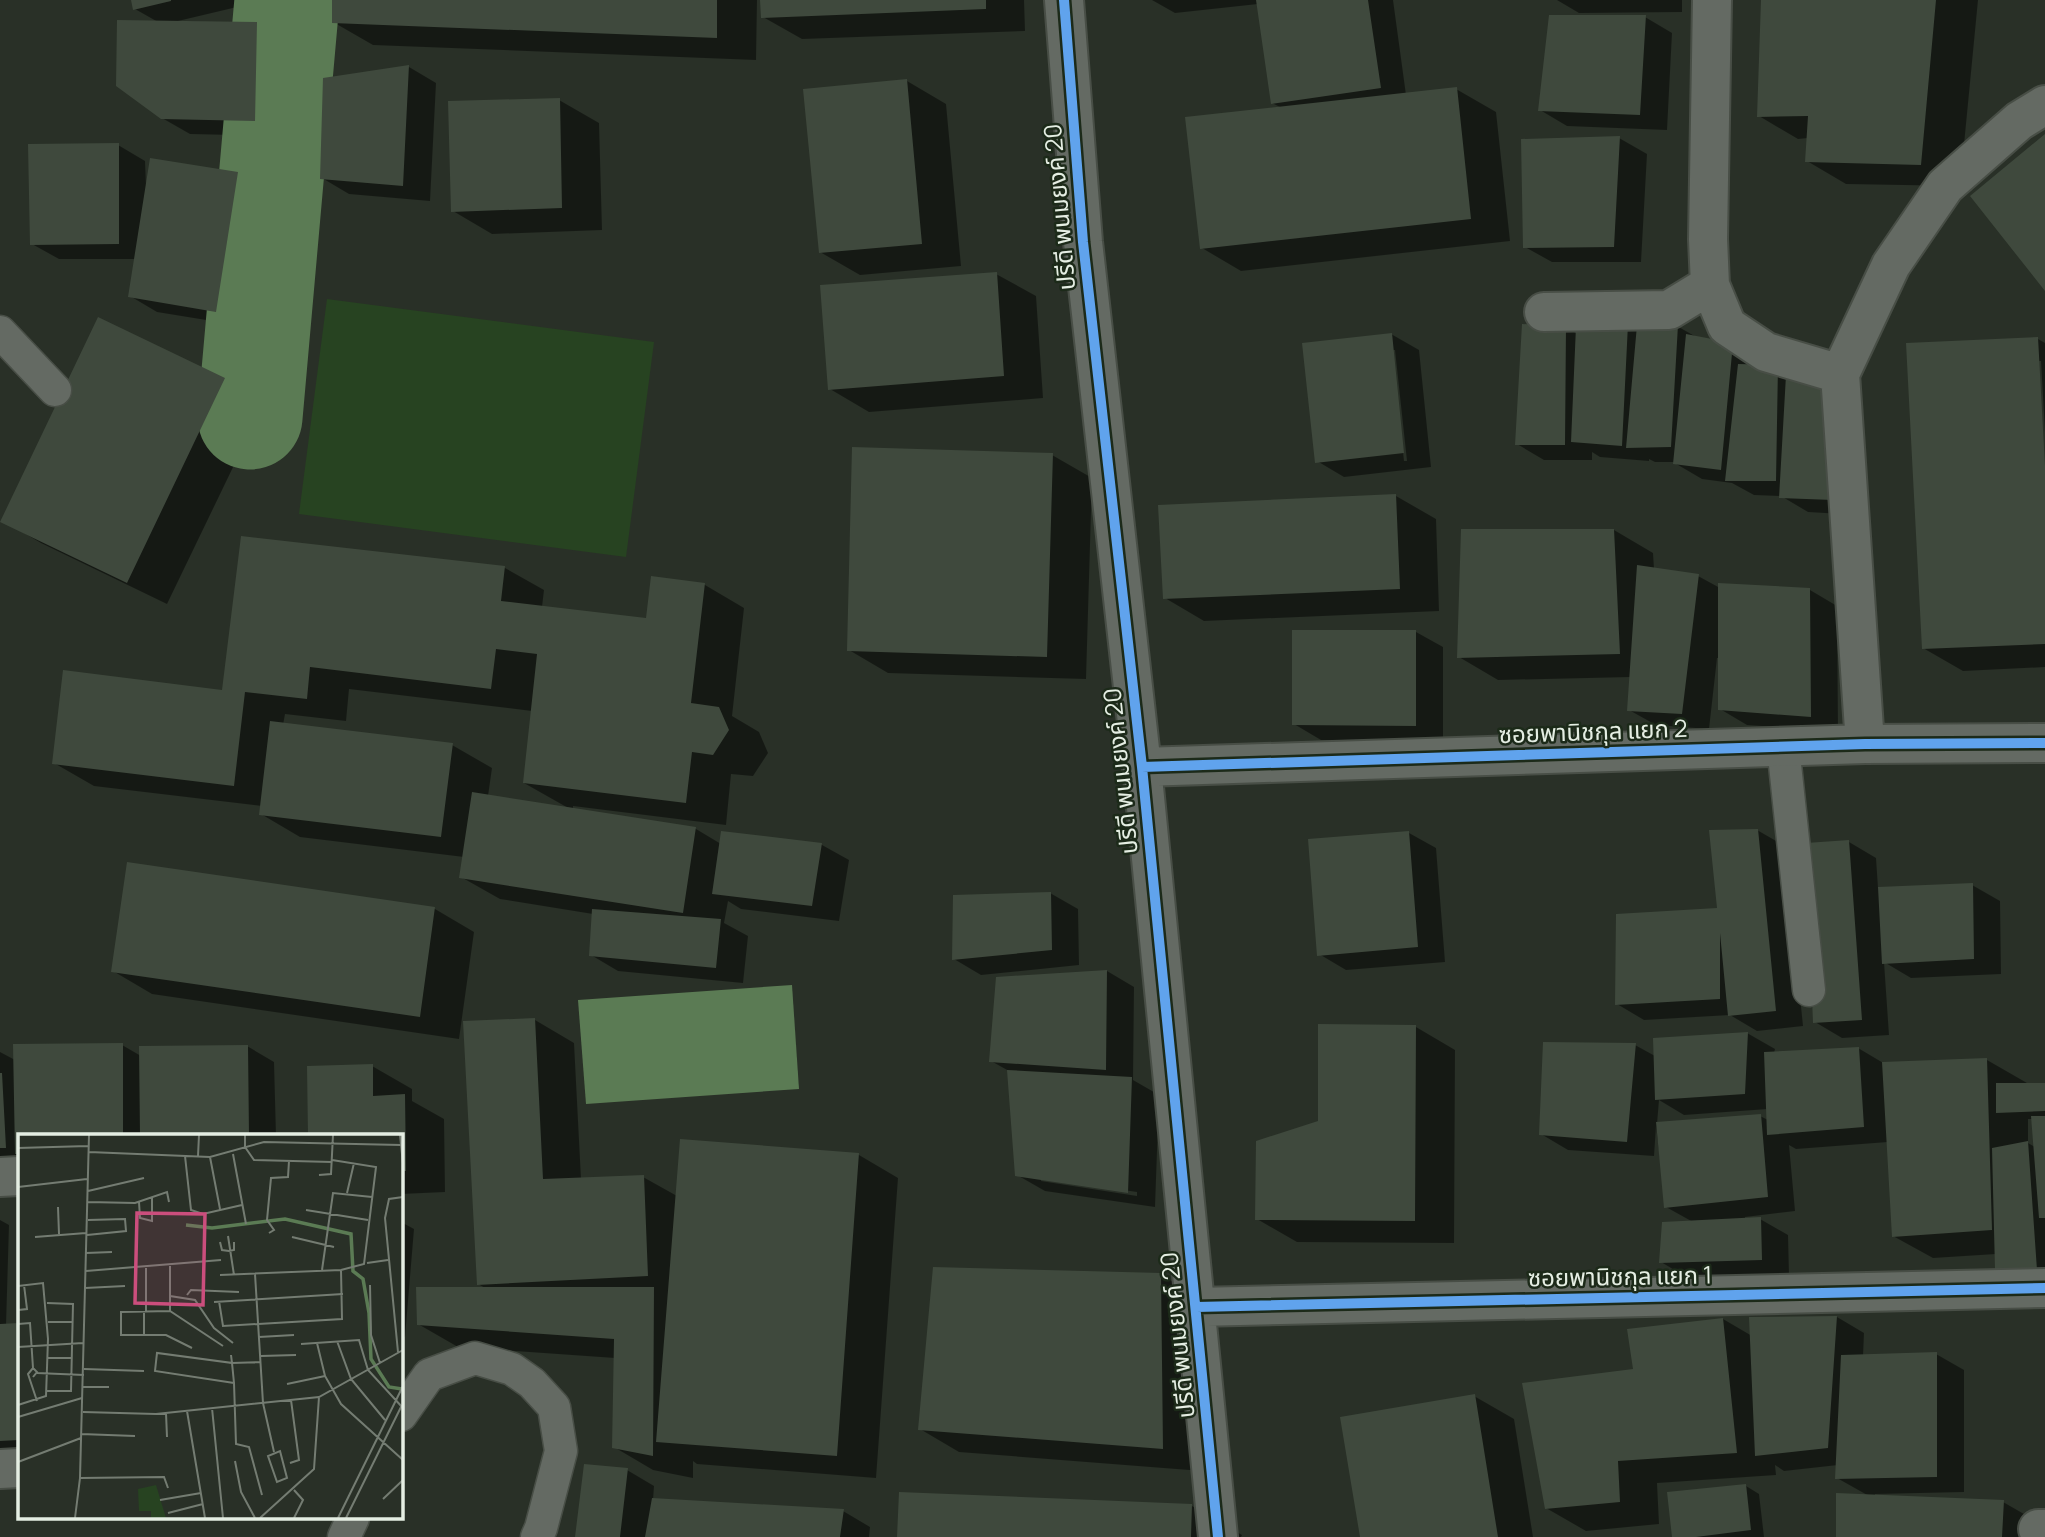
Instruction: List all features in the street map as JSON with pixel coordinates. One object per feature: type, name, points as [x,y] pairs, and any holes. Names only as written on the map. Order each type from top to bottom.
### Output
[{"type":"street","name":"ปรีดี พนมยงค์ 20","points":[[1064,0],[1083,242],[1142,767],[1218,1537]]},
{"type":"street","points":[[1713,0],[1708,239],[1710,285],[1727,326],[1756,346],[1766,352],[1840,373]]},
{"type":"street","points":[[1865,744],[1840,373],[1891,265],[1945,186],[2019,121],[2045,105]]},
{"type":"street","points":[[1544,312],[1669,310],[1710,285]]},
{"type":"street","name":"ซอยพานิชกุล แยก 2","points":[[1142,767],[1783,746],[2045,743]]},
{"type":"street","points":[[0,1177],[18,1176]]},
{"type":"street","name":"ซอยพานิชกุล แยก 1","points":[[1196,1307],[2045,1288]]},
{"type":"street","points":[[0,1469],[18,1468]]},
{"type":"lane","points":[[0,332],[55,390]]},
{"type":"lane","points":[[1783,746],[1809,990]]},
{"type":"lane","points":[[402,1414],[429,1375],[475,1358],[512,1369],[532,1383],[554,1407],[561,1451],[537,1537]]},
{"type":"lane","points":[[344,1537],[352,1520]]},
{"type":"shaded area","points":[[327,299],[654,342],[626,557],[299,514]]},
{"type":"shaded area","points":[[792,985],[799,1089],[586,1104],[578,1000]]},
{"type":"building","points":[[131,0],[171,0],[171,1],[133,10]]},
{"type":"building","points":[[332,0],[717,0],[717,38],[332,23]]},
{"type":"building","points":[[760,0],[986,0],[986,9],[761,18]]},
{"type":"building","points":[[1256,0],[1368,0],[1381,88],[1271,104]]},
{"type":"building","points":[[1761,0],[1936,0],[1921,165],[1805,162],[1808,116],[1757,117]]},
{"type":"building","points":[[1549,15],[1646,15],[1640,115],[1538,111]]},
{"type":"building","points":[[117,20],[257,22],[255,121],[161,119],[116,86]]},
{"type":"building","points":[[409,65],[403,186],[320,179],[323,78]]},
{"type":"building","points":[[907,79],[922,244],[819,253],[803,89]]},
{"type":"building","points":[[1457,87],[1471,219],[1200,249],[1185,117]]},
{"type":"building","points":[[560,98],[562,208],[451,212],[448,101]]},
{"type":"building","points":[[2045,134],[2045,291],[1970,196]]},
{"type":"building","points":[[1620,136],[1614,247],[1523,248],[1521,139]]},
{"type":"building","points":[[119,143],[119,244],[30,245],[28,144]]},
{"type":"building","points":[[150,158],[238,172],[216,312],[128,297]]},
{"type":"building","points":[[997,272],[1004,376],[828,390],[820,285]]},
{"type":"building","points":[[98,317],[225,378],[127,583],[0,522]]},
{"type":"building","points":[[1522,324],[1566,326],[1565,445],[1515,445]]},
{"type":"building","points":[[1628,324],[1622,446],[1571,442],[1576,326]]},
{"type":"building","points":[[1637,325],[1678,325],[1671,447],[1626,448]]},
{"type":"building","points":[[1392,333],[1404,453],[1315,463],[1302,343]]},
{"type":"building","points":[[1686,334],[1733,343],[1721,470],[1673,464]]},
{"type":"building","points":[[2038,337],[2045,466],[2045,644],[1922,649],[1906,343]]},
{"type":"building","points":[[1738,364],[1778,365],[1776,481],[1725,481]]},
{"type":"building","points":[[1786,375],[1829,383],[1833,500],[1779,498]]},
{"type":"building","points":[[852,447],[1053,453],[1047,657],[847,651]]},
{"type":"building","points":[[1396,494],[1400,589],[1163,599],[1158,505]]},
{"type":"building","points":[[1461,529],[1614,529],[1620,654],[1457,658]]},
{"type":"building","points":[[241,536],[505,566],[501,601],[646,618],[651,576],[705,583],[691,703],[719,707],[729,730],[713,755],[692,752],[686,803],[523,783],[537,654],[496,649],[491,689],[310,667],[307,699],[245,692],[234,786],[52,764],[63,670],[222,690]]},
{"type":"building","points":[[1637,565],[1699,574],[1682,714],[1627,711]]},
{"type":"building","points":[[1718,583],[1810,588],[1811,717],[1718,710]]},
{"type":"building","points":[[1292,630],[1416,630],[1416,726],[1292,725]]},
{"type":"building","points":[[270,721],[453,743],[441,837],[259,815]]},
{"type":"building","points":[[472,792],[696,827],[683,913],[459,878]]},
{"type":"building","points":[[1758,829],[1776,1011],[1728,1016],[1720,933],[1720,999],[1615,1005],[1616,914],[1717,908],[1709,830]]},
{"type":"building","points":[[721,831],[822,843],[812,906],[712,894]]},
{"type":"building","points":[[1409,831],[1418,947],[1317,956],[1308,839]]},
{"type":"building","points":[[1849,840],[1862,1020],[1813,1023],[1806,843]]},
{"type":"building","points":[[127,862],[435,907],[420,1017],[111,972]]},
{"type":"building","points":[[1973,883],[1974,959],[1882,964],[1878,887]]},
{"type":"building","points":[[1051,892],[1052,950],[952,960],[953,895]]},
{"type":"building","points":[[592,909],[721,919],[716,968],[589,956]]},
{"type":"building","points":[[1107,970],[1106,1070],[989,1062],[996,977]]},
{"type":"building","points":[[535,1018],[543,1179],[644,1175],[648,1276],[477,1285],[463,1021]]},
{"type":"building","points":[[1318,1024],[1416,1025],[1415,1221],[1255,1220],[1256,1141],[1318,1121]]},
{"type":"building","points":[[1748,1032],[1745,1094],[1655,1100],[1653,1038]]},
{"type":"building","points":[[1543,1042],[1636,1043],[1627,1142],[1539,1135]]},
{"type":"building","points":[[123,1043],[123,1134],[18,1134],[18,1154],[15,1154],[13,1044]]},
{"type":"building","points":[[248,1045],[249,1134],[140,1134],[139,1046]]},
{"type":"building","points":[[1859,1047],[1864,1127],[1767,1135],[1764,1052]]},
{"type":"building","points":[[1987,1058],[1992,1230],[1892,1237],[1882,1062]]},
{"type":"building","points":[[373,1064],[373,1096],[405,1094],[406,1171],[402,1171],[402,1134],[308,1134],[307,1066]]},
{"type":"building","points":[[1007,1070],[1132,1077],[1128,1193],[1015,1176]]},
{"type":"building","points":[[2,1073],[6,1148],[0,1148]]},
{"type":"building","points":[[1996,1083],[2045,1083],[2045,1111],[1996,1113]]},
{"type":"building","points":[[1761,1114],[1768,1197],[1664,1208],[1656,1122]]},
{"type":"building","points":[[2031,1116],[2045,1116],[2045,1218],[2039,1218]]},
{"type":"building","points":[[680,1139],[859,1153],[837,1456],[656,1442]]},
{"type":"building","points":[[2028,1141],[2037,1270],[1995,1270],[1992,1148]]},
{"type":"building","points":[[1761,1217],[1762,1260],[1659,1263],[1662,1222]]},
{"type":"building","points":[[933,1267],[1161,1273],[1163,1449],[918,1430]]},
{"type":"building","points":[[416,1287],[654,1287],[653,1456],[612,1448],[614,1339],[417,1325]]},
{"type":"building","points":[[1837,1316],[1828,1448],[1755,1456],[1749,1317]]},
{"type":"building","points":[[1723,1318],[1737,1453],[1618,1461],[1620,1502],[1545,1509],[1522,1383],[1633,1369],[1627,1329]]},
{"type":"building","points":[[18,1323],[18,1440],[0,1441],[0,1324]]},
{"type":"building","points":[[1937,1352],[1937,1477],[1835,1479],[1841,1355]]},
{"type":"building","points":[[1475,1394],[1498,1537],[1360,1537],[1340,1417]]},
{"type":"building","points":[[584,1464],[628,1468],[620,1537],[575,1537]]},
{"type":"building","points":[[1746,1484],[1751,1530],[1696,1537],[1672,1537],[1667,1492]]},
{"type":"building","points":[[899,1492],[1192,1504],[1191,1537],[897,1537]]},
{"type":"building","points":[[1836,1493],[2004,1500],[2002,1537],[1836,1537]]},
{"type":"building","points":[[652,1498],[844,1509],[840,1537],[645,1537]]},
{"type":"waterway","points":[[250,417],[287,0]]},
{"type":"cycle path","points":[[1064,0],[1083,242],[1142,767],[1218,1537]]},
{"type":"cycle path","points":[[1142,767],[1865,744],[2045,743]]},
{"type":"cycle path","points":[[1196,1307],[2045,1288]]}]
